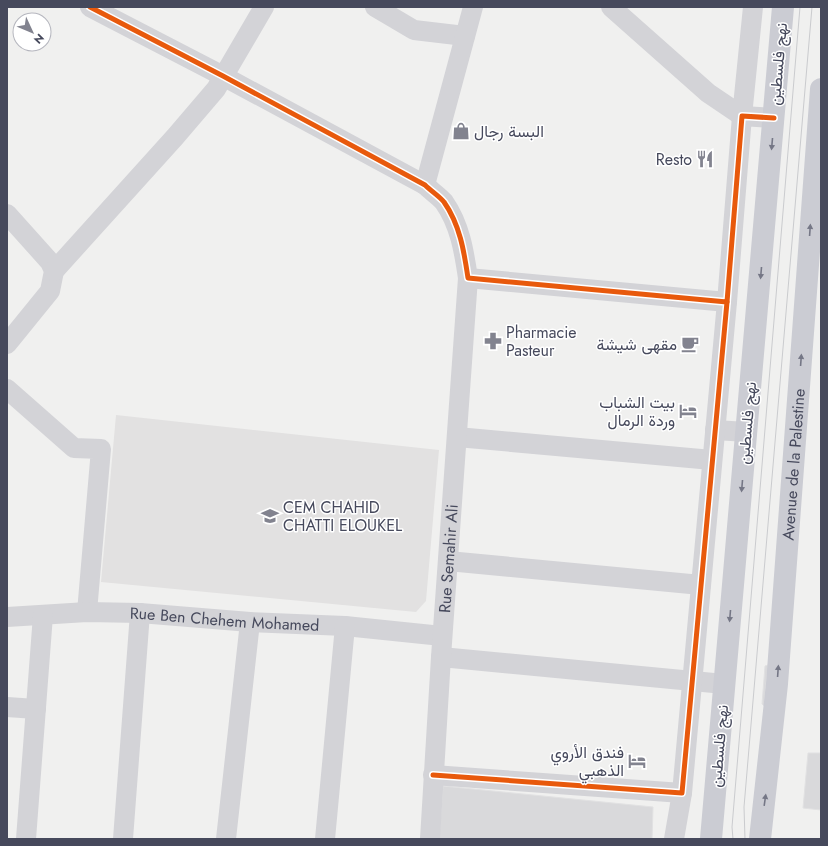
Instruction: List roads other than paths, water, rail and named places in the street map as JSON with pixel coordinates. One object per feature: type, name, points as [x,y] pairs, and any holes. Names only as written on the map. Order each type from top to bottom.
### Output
[{"type":"main road","name":"نهج فلسطين","points":[[711,839],[774,118],[782,7]]},
{"type":"main road","name":"Avenue de la Palestine","points":[[760,839],[778,684],[821,89]]},
{"type":"street","name":"Rue Semahir Ali","points":[[90,7],[223,76],[425,185],[443,201],[457,225],[463,246],[468,278],[442,636],[430,839]]},
{"type":"street","points":[[7,344],[50,291],[54,271],[175,137],[216,89],[264,7]]},
{"type":"street","points":[[375,7],[414,30],[466,36]]},
{"type":"street","points":[[425,185],[473,7]]},
{"type":"street","points":[[611,7],[708,93],[742,116],[774,118]]},
{"type":"street","points":[[674,839],[682,793],[753,7]]},
{"type":"street","points":[[7,214],[50,262],[54,271]]},
{"type":"street","points":[[468,278],[726,302]]},
{"type":"street","points":[[7,389],[74,448],[101,449],[87,612]]},
{"type":"street","points":[[715,430],[747,432]]},
{"type":"street","points":[[457,437],[712,460]]},
{"type":"street","points":[[448,561],[701,585]]},
{"type":"street","name":"Rue Ben Chehem Mohamed","points":[[7,617],[87,612],[140,613],[250,622],[345,626],[442,636]]},
{"type":"street","points":[[123,839],[140,613]]},
{"type":"street","points":[[26,839],[43,615]]},
{"type":"street","points":[[226,839],[250,622]]},
{"type":"street","points":[[325,839],[345,626]]},
{"type":"street","points":[[441,657],[724,684]]},
{"type":"street","points":[[7,707],[36,709]]},
{"type":"street","points":[[433,775],[682,793]]},
{"type":"tram line","points":[[733,839],[732,827],[800,7]]},
{"type":"tram line","points":[[745,839],[744,807],[812,7]]},
{"type":"place","name":"البسة رجال","points":[[461,131]]},
{"type":"place","name":"Resto","points":[[705,159]]},
{"type":"place","name":"Pharmacie Pasteur","points":[[493,341]]},
{"type":"place","name":"مقهى شيشة","points":[[690,344]]},
{"type":"place","name":"بيت الشباب وردة الرمال","points":[[688,411]]},
{"type":"place","name":"CEM CHAHID CHATTI ELOUKEL","points":[[270,516]]},
{"type":"place","name":"فندق الأروي الذهبي","points":[[637,761]]}]
